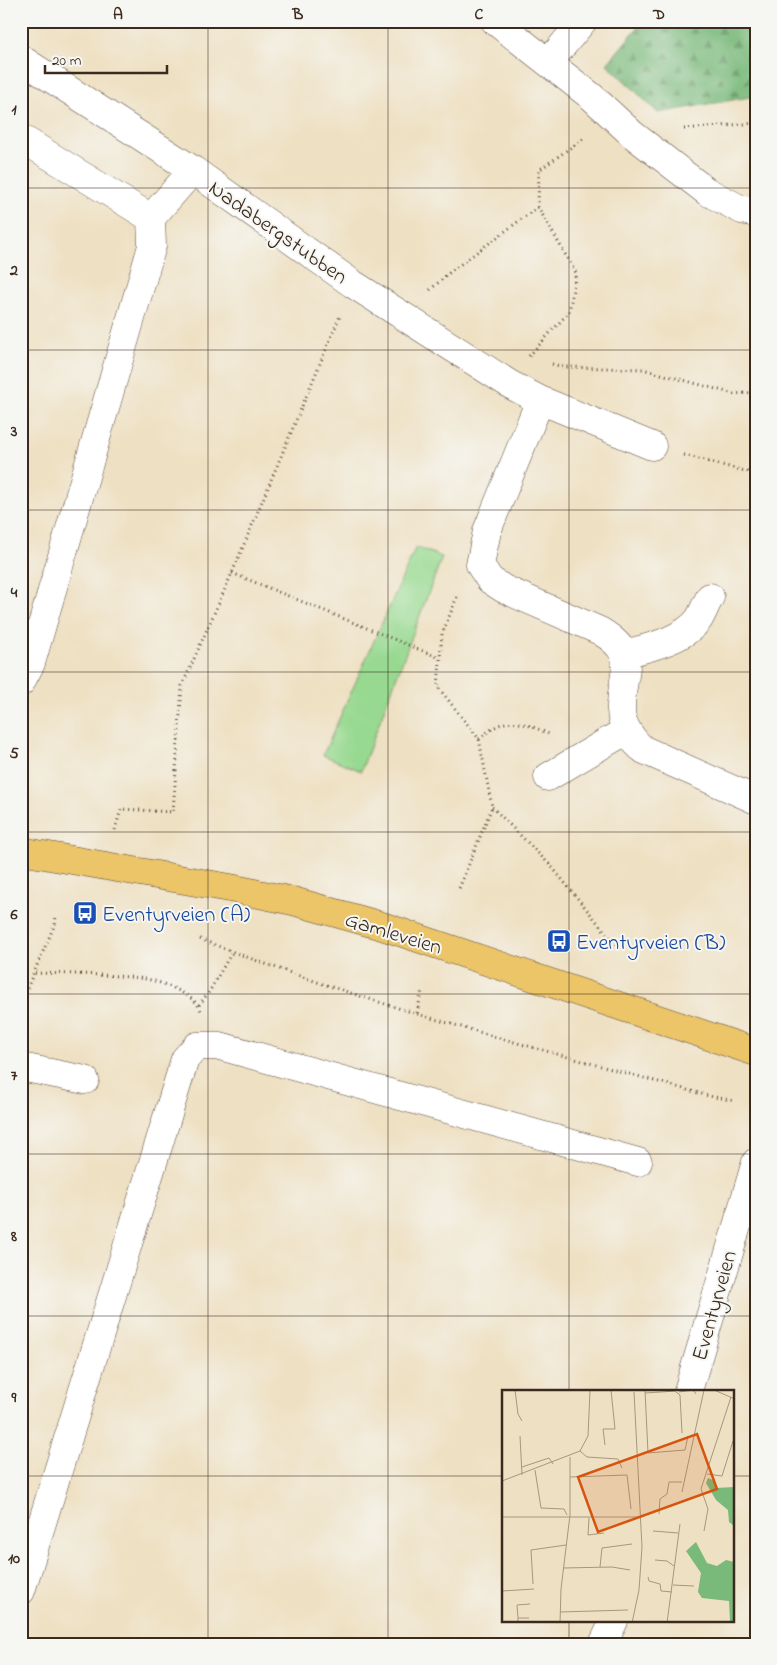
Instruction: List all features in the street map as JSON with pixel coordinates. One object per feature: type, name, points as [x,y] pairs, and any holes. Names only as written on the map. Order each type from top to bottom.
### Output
[{"type":"main road","name":"Gamleveien","points":[[21,851],[230,888],[292,901],[382,926],[756,1052]]},
{"type":"street","points":[[495,21],[592,96],[632,134],[706,191],[742,210],[756,213]]},
{"type":"street","points":[[549,62],[583,21]]},
{"type":"street","name":"Nadabergstubben","points":[[21,59],[193,170],[353,284],[511,385],[540,400],[652,446]]},
{"type":"street","points":[[21,138],[151,218]]},
{"type":"street","points":[[21,682],[31,663],[152,246],[151,218],[193,170]]},
{"type":"street","points":[[540,400],[487,531],[480,565],[490,580],[504,589],[611,637],[624,654],[627,666],[621,711],[627,730],[639,747],[756,800]]},
{"type":"street","points":[[624,654],[666,642],[688,629],[698,620],[710,597]]},
{"type":"street","points":[[548,777],[627,730]]},
{"type":"street","points":[[21,1591],[185,1059],[198,1046],[220,1046],[638,1162]]},
{"type":"street","points":[[21,1067],[85,1080]]},
{"type":"street","name":"Eventyrveien","points":[[688,1390],[750,1204],[756,1162]]},
{"type":"street","points":[[603,1644],[614,1622]]},
{"type":"path","points":[[536,360],[527,358],[569,312],[576,273],[538,208],[539,170],[582,139],[756,123]]},
{"type":"path","points":[[402,315],[450,272],[538,208]]},
{"type":"path","points":[[115,830],[121,809],[173,812],[182,686],[353,284]]},
{"type":"path","points":[[545,362],[564,367],[643,369],[734,394],[756,392]]},
{"type":"path","points":[[652,446],[756,474]]},
{"type":"path","points":[[458,891],[492,807],[479,739],[438,687],[442,634],[457,596],[480,565]]},
{"type":"path","points":[[232,572],[440,658]]},
{"type":"path","points":[[479,739],[499,725],[512,722],[532,726],[591,751]]},
{"type":"path","points":[[492,807],[551,866],[616,945]]},
{"type":"path","points":[[21,1002],[55,924],[56,916]]},
{"type":"path","points":[[200,939],[262,964],[417,1013],[699,1094],[735,1101]]},
{"type":"path","points":[[199,1005],[209,992],[232,952]]},
{"type":"path","points":[[35,973],[82,974],[148,980],[184,993],[199,1005],[211,1046]]},
{"type":"path","points":[[417,1013],[422,990]]},
{"type":"green space","points":[[643,21],[756,21],[756,96],[658,113],[607,64]]},
{"type":"green space","points":[[416,547],[442,557],[361,771],[323,755]]},
{"type":"place","name":"Eventyrveien (A)","points":[[85,913]]},
{"type":"place","name":"Eventyrveien (B)","points":[[559,941]]}]
